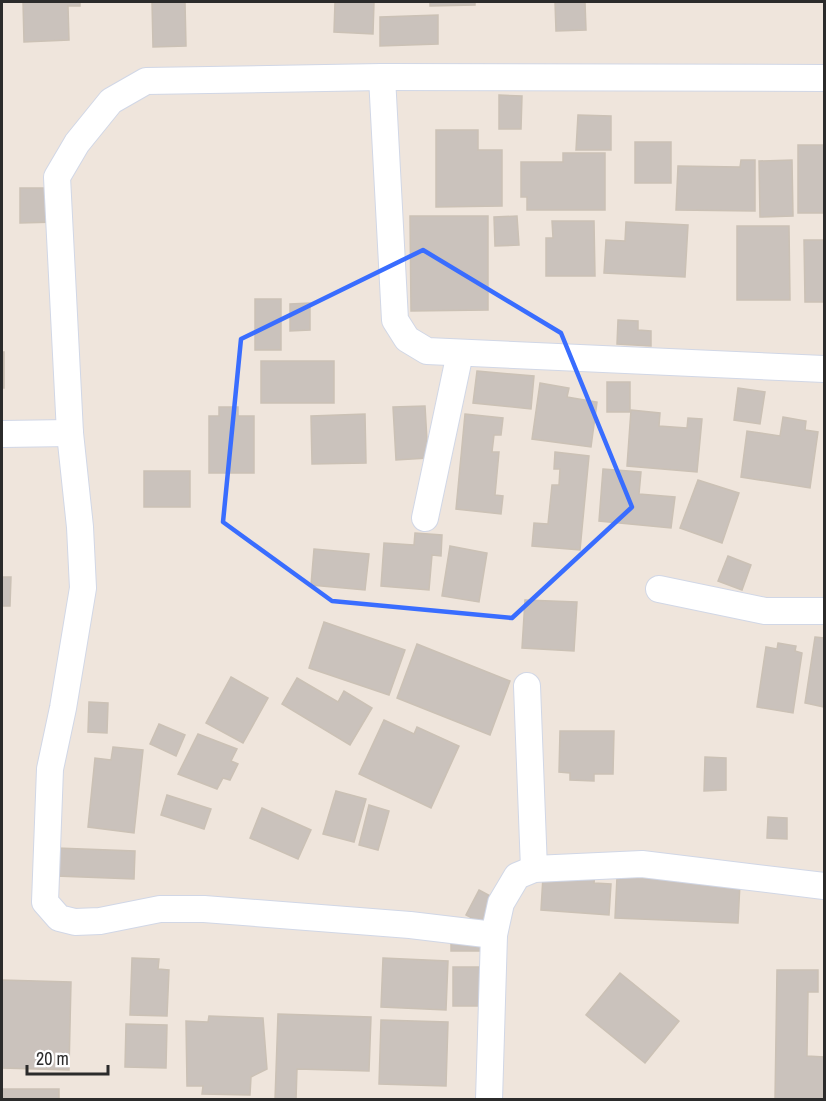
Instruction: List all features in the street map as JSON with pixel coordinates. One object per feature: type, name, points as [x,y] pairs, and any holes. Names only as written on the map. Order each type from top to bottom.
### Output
[{"type":"street","points":[[494,935],[410,925],[204,909],[160,909],[100,921],[75,922],[59,918],[45,902],[50,769],[63,708],[83,588],[80,527],[70,433],[57,177],[77,143],[111,101],[146,81],[382,77],[825,78]]},
{"type":"street","points":[[382,77],[395,320],[407,339],[427,351],[825,369]]},
{"type":"street","points":[[425,518],[460,353]]},
{"type":"street","points":[[2,434],[70,433]]},
{"type":"street","points":[[659,589],[765,611],[825,611]]},
{"type":"street","points":[[527,686],[534,869]]},
{"type":"street","points":[[489,1100],[494,935],[501,903],[517,876],[534,869],[642,864],[825,886]]},
{"type":"highlighted area","points":[[423,250],[561,333],[632,507],[512,618],[332,601],[223,522],[241,339]]},
{"type":"building","points":[[23,2],[80,2],[80,6],[68,6],[69,40],[24,42]]},
{"type":"building","points":[[152,2],[185,2],[186,46],[153,47]]},
{"type":"building","points":[[335,2],[374,2],[373,34],[334,32]]},
{"type":"building","points":[[430,2],[475,2],[475,5],[430,6]]},
{"type":"building","points":[[555,2],[585,2],[586,30],[556,31]]},
{"type":"building","points":[[438,15],[438,44],[380,46],[380,17]]},
{"type":"building","points":[[499,95],[522,96],[521,129],[499,129]]},
{"type":"building","points":[[578,115],[611,116],[611,150],[576,150]]},
{"type":"building","points":[[436,130],[478,130],[478,150],[502,150],[502,206],[436,207]]},
{"type":"building","points":[[635,142],[671,142],[671,183],[635,183]]},
{"type":"building","points":[[798,145],[824,145],[824,213],[798,213]]},
{"type":"building","points":[[563,153],[605,153],[605,210],[527,210],[527,197],[521,197],[521,162],[563,162]]},
{"type":"building","points":[[741,160],[755,160],[755,211],[676,210],[678,166],[740,167]]},
{"type":"building","points":[[792,160],[793,216],[760,217],[759,161]]},
{"type":"building","points":[[20,188],[46,188],[56,222],[20,223]]},
{"type":"building","points":[[410,216],[488,216],[488,310],[411,311]]},
{"type":"building","points":[[517,216],[519,245],[495,246],[494,217]]},
{"type":"building","points":[[552,221],[594,221],[595,276],[546,276],[546,238],[553,238]]},
{"type":"building","points":[[626,222],[688,225],[685,277],[604,273],[606,240],[625,241]]},
{"type":"building","points":[[737,226],[789,226],[790,300],[737,300]]},
{"type":"building","points":[[804,240],[824,240],[824,302],[805,302]]},
{"type":"building","points":[[255,299],[281,299],[281,350],[255,350]]},
{"type":"building","points":[[310,303],[310,330],[290,331],[290,304]]},
{"type":"building","points":[[618,320],[638,321],[638,330],[651,331],[651,346],[617,344]]},
{"type":"building","points":[[2,352],[4,352],[4,388],[2,388]]},
{"type":"building","points":[[261,361],[334,361],[334,403],[261,403]]},
{"type":"building","points":[[477,371],[534,376],[531,409],[473,403]]},
{"type":"building","points":[[607,382],[630,382],[630,412],[607,412]]},
{"type":"building","points":[[540,383],[569,388],[567,397],[597,402],[591,447],[532,439]]},
{"type":"building","points":[[738,388],[765,392],[760,424],[734,420]]},
{"type":"building","points":[[425,406],[428,458],[396,460],[393,407]]},
{"type":"building","points":[[219,407],[238,407],[238,416],[254,416],[254,473],[209,473],[209,416],[219,416]]},
{"type":"building","points":[[631,410],[660,413],[659,426],[687,428],[688,418],[702,419],[697,472],[627,466]]},
{"type":"building","points":[[365,414],[366,463],[312,464],[311,416]]},
{"type":"building","points":[[465,414],[503,418],[501,435],[494,435],[492,452],[499,452],[495,495],[503,496],[501,514],[456,509]]},
{"type":"building","points":[[783,417],[806,421],[805,430],[818,432],[810,488],[741,477],[747,431],[780,436]]},
{"type":"building","points":[[555,452],[589,456],[580,550],[532,546],[534,523],[548,524],[552,485],[559,485],[560,469],[554,469]]},
{"type":"building","points":[[603,469],[641,472],[639,494],[675,497],[671,528],[599,521]]},
{"type":"building","points":[[144,471],[190,471],[190,507],[144,507]]},
{"type":"building","points":[[698,480],[739,493],[722,543],[680,528]]},
{"type":"building","points":[[415,533],[442,535],[441,556],[432,555],[429,590],[381,586],[384,543],[414,545]]},
{"type":"building","points":[[450,546],[487,553],[479,602],[442,596]]},
{"type":"building","points":[[314,549],[369,554],[365,590],[311,585]]},
{"type":"building","points":[[728,556],[751,565],[742,590],[718,581]]},
{"type":"building","points":[[2,577],[11,577],[10,606],[2,606]]},
{"type":"building","points":[[525,600],[577,602],[574,651],[522,648]]},
{"type":"building","points":[[324,622],[405,650],[389,695],[309,668]]},
{"type":"building","points":[[815,637],[824,638],[824,707],[805,703]]},
{"type":"building","points":[[778,643],[796,646],[795,651],[802,653],[793,713],[757,707],[766,647],[777,649]]},
{"type":"building","points":[[417,644],[510,681],[490,735],[397,698]]},
{"type":"building","points":[[231,677],[268,698],[243,743],[206,723]]},
{"type":"building","points":[[297,678],[338,702],[344,691],[372,708],[350,745],[282,704]]},
{"type":"building","points":[[89,702],[108,703],[107,733],[88,732]]},
{"type":"building","points":[[384,720],[414,734],[417,727],[459,746],[431,808],[359,774]]},
{"type":"building","points":[[159,724],[185,735],[176,756],[150,744]]},
{"type":"building","points":[[560,731],[614,731],[613,774],[594,774],[594,781],[570,780],[570,773],[559,772]]},
{"type":"building","points":[[198,734],[237,749],[231,761],[238,764],[230,780],[223,778],[217,789],[178,774]]},
{"type":"building","points":[[113,747],[143,750],[134,833],[88,827],[95,758],[111,760]]},
{"type":"building","points":[[705,757],[726,758],[726,790],[704,791]]},
{"type":"building","points":[[336,791],[366,799],[354,842],[323,834]]},
{"type":"building","points":[[167,795],[211,809],[204,829],[161,815]]},
{"type":"building","points":[[369,805],[389,811],[378,850],[359,845]]},
{"type":"building","points":[[262,808],[311,830],[298,859],[250,838]]},
{"type":"building","points":[[768,817],[787,818],[787,839],[767,838]]},
{"type":"building","points":[[57,848],[135,851],[134,879],[56,876]]},
{"type":"building","points":[[595,874],[594,883],[611,884],[609,915],[541,910],[543,876]]},
{"type":"building","points":[[617,877],[740,883],[738,923],[615,918]]},
{"type":"building","points":[[479,890],[496,899],[483,924],[466,915]]},
{"type":"building","points":[[451,936],[482,936],[482,951],[451,951]]},
{"type":"building","points":[[132,958],[159,959],[158,969],[169,970],[167,1016],[130,1015]]},
{"type":"building","points":[[383,958],[448,961],[446,1010],[381,1007]]},
{"type":"building","points":[[453,967],[480,967],[481,1006],[453,1006]]},
{"type":"building","points":[[777,970],[818,970],[818,992],[808,992],[807,1056],[824,1057],[824,1100],[775,1099]]},
{"type":"building","points":[[620,973],[679,1021],[645,1063],[586,1015]]},
{"type":"building","points":[[2,980],[71,982],[69,1070],[2,1068]]},
{"type":"building","points":[[278,1014],[371,1017],[369,1071],[297,1069],[296,1100],[275,1100]]},
{"type":"building","points":[[209,1016],[263,1018],[267,1069],[251,1077],[250,1095],[202,1094],[203,1086],[187,1086],[186,1021],[208,1022]]},
{"type":"building","points":[[381,1020],[448,1022],[446,1086],[379,1084]]},
{"type":"building","points":[[126,1024],[167,1025],[166,1068],[125,1067]]},
{"type":"building","points":[[2,1089],[59,1089],[59,1100],[2,1100]]}]
